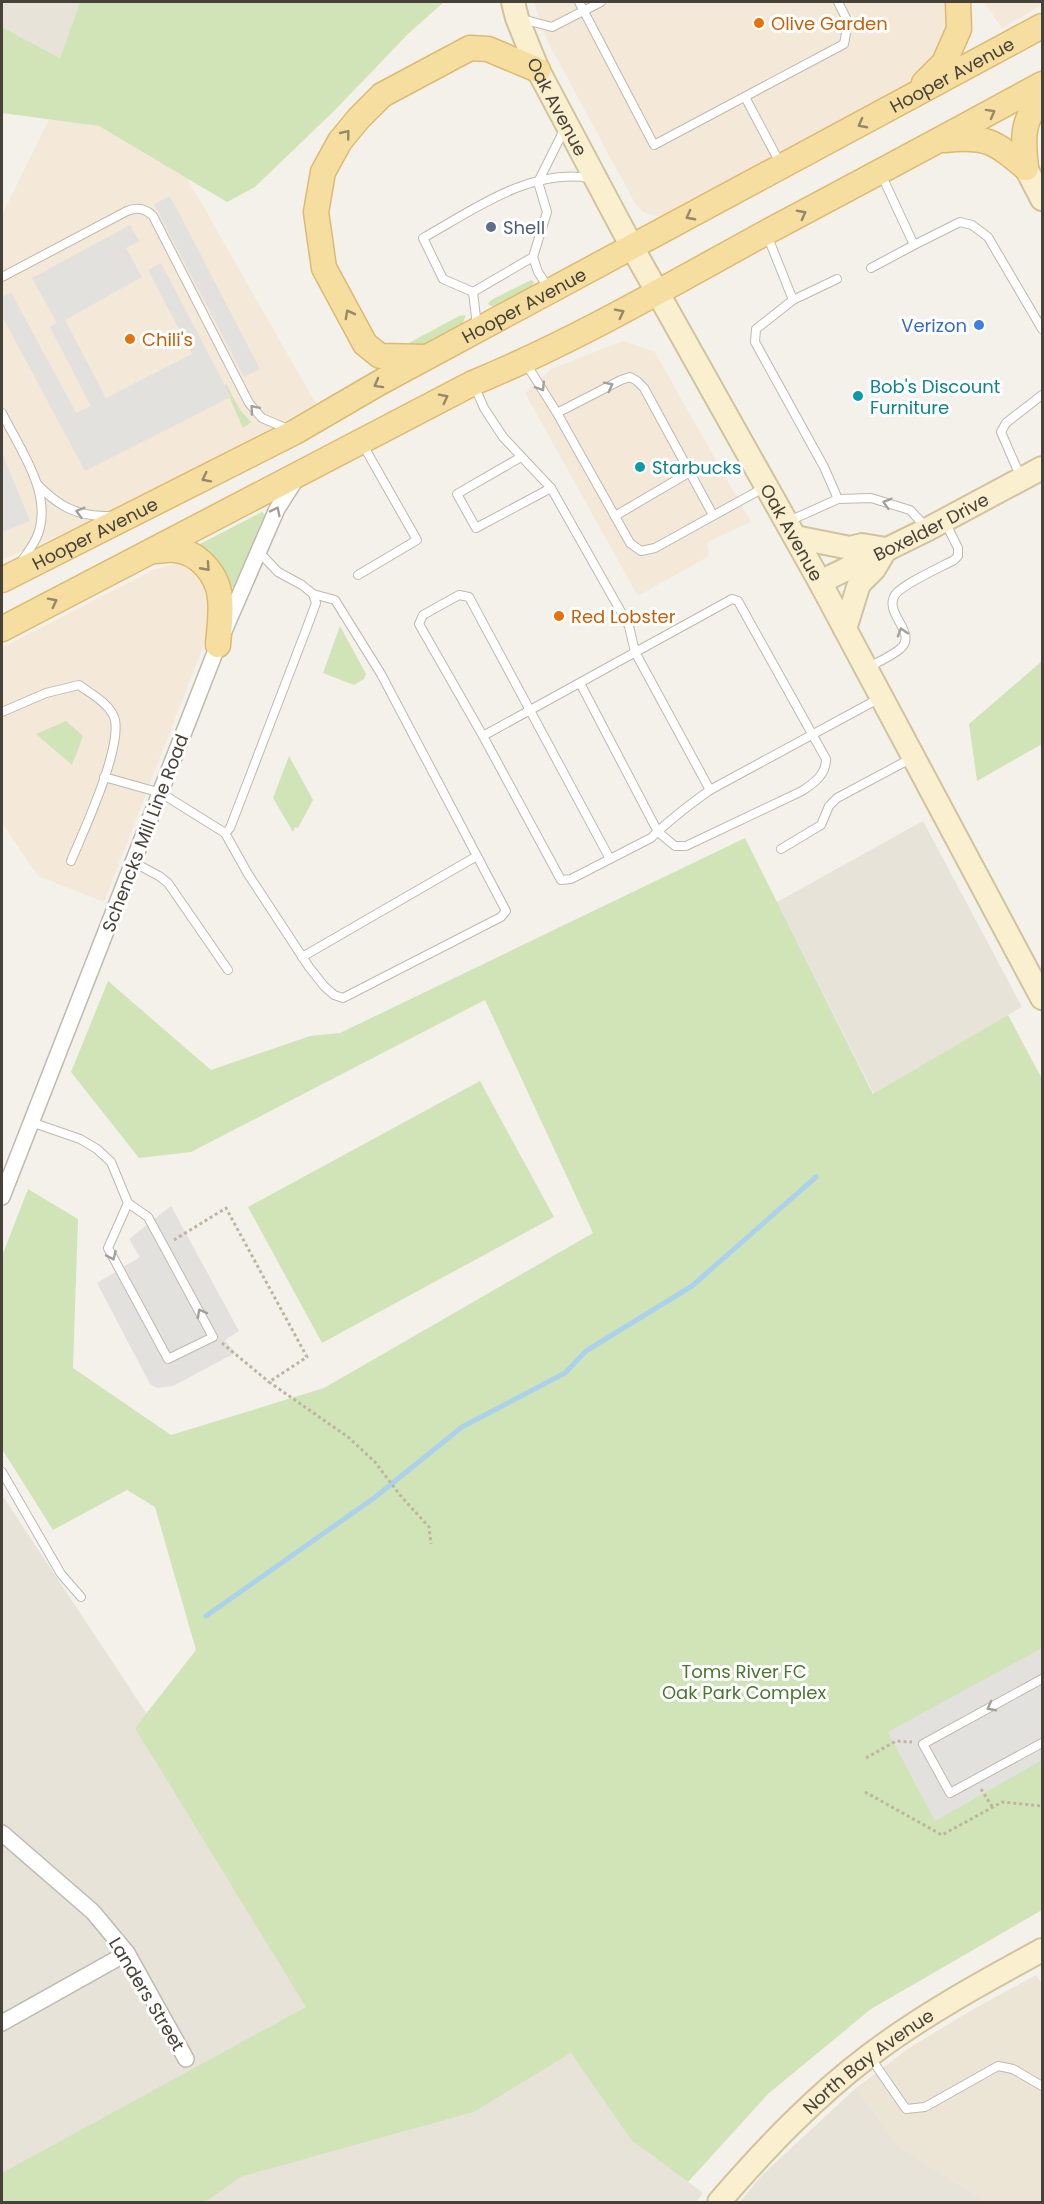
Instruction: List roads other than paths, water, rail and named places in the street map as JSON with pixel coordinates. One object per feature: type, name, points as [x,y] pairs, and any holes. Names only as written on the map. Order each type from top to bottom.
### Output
[{"type":"main road","points":[[905,101],[945,63],[959,29],[958,2]]},
{"type":"main road","name":"Hooper Avenue","points":[[6,578],[295,432],[379,383],[1042,26]]},
{"type":"main road","points":[[428,358],[380,356],[365,344],[324,268],[316,212],[323,172],[340,141],[382,95],[470,48],[488,49],[538,70]]},
{"type":"main road","points":[[2,629],[473,383],[524,362],[659,293],[1042,84]]},
{"type":"main road","points":[[1026,168],[1023,136],[1031,110],[1042,93]]},
{"type":"main road","points":[[939,141],[970,137],[999,145],[1026,168]]},
{"type":"main road","points":[[153,551],[175,550],[189,554],[200,561],[215,577],[220,597],[218,645]]},
{"type":"street","name":"Oak Avenue","points":[[515,10],[538,70],[632,247],[820,582],[1042,998]]},
{"type":"street","points":[[1026,168],[1042,198]]},
{"type":"street","name":"Boxelder Drive","points":[[820,582],[936,525],[1042,468]]},
{"type":"street","name":"Schencks Mill Line Road","points":[[2,1197],[218,645],[277,509],[299,474]]},
{"type":"street","points":[[791,530],[850,548],[862,545],[886,549],[874,570],[859,584],[845,629]]},
{"type":"street","name":"Landers Street","points":[[2,1833],[93,1912],[127,1953],[186,2059]]},
{"type":"street","name":"North Bay Avenue","points":[[718,2202],[762,2152],[805,2109],[869,2056],[918,2022],[1042,1950]]},
{"type":"street","points":[[2,2024],[127,1953]]},
{"type":"lane","points":[[579,2],[654,145],[844,44],[849,21],[838,2]]},
{"type":"lane","points":[[515,10],[552,27],[601,2]]},
{"type":"lane","points":[[745,97],[782,167]]},
{"type":"lane","points":[[551,291],[538,272],[533,258],[548,212],[538,182],[567,124]]},
{"type":"lane","points":[[880,172],[915,245]]},
{"type":"lane","points":[[473,292],[443,279],[423,238],[510,190],[569,174],[597,179]]},
{"type":"lane","points":[[2,277],[127,211],[141,208],[148,211],[153,216],[249,403],[262,418],[295,432]]},
{"type":"lane","points":[[871,268],[960,222],[972,225],[988,237],[1042,329]]},
{"type":"lane","points":[[766,233],[794,300]]},
{"type":"lane","points":[[473,292],[533,258]]},
{"type":"lane","points":[[837,279],[794,300],[756,329],[755,342],[824,467],[838,499]]},
{"type":"lane","points":[[473,292],[473,306],[478,330]]},
{"type":"lane","points":[[524,362],[557,413],[630,543],[641,551],[656,548],[766,486]]},
{"type":"lane","points":[[557,413],[621,380],[630,377],[637,381],[644,388],[713,515]]},
{"type":"lane","points":[[473,383],[484,408],[503,437],[551,488],[629,626],[635,652],[710,790]]},
{"type":"lane","points":[[1021,480],[1001,432],[1006,423],[1042,396]]},
{"type":"lane","points":[[2,413],[36,483],[42,503],[39,532],[32,547],[6,578]]},
{"type":"lane","points":[[358,575],[417,540],[361,441]]},
{"type":"lane","points":[[521,457],[457,494],[476,528],[551,488]]},
{"type":"lane","points":[[615,516],[690,472]]},
{"type":"lane","points":[[36,483],[53,500],[77,513],[98,516],[133,515]]},
{"type":"lane","points":[[791,530],[838,499],[871,498],[910,510],[936,525],[958,548],[958,556],[954,560],[899,590],[892,603],[893,610],[905,633],[905,642],[901,649],[866,669]]},
{"type":"lane","points":[[104,777],[161,793],[225,833],[248,874],[302,957],[324,986],[334,995],[343,998],[501,917],[506,911],[381,674],[335,600],[313,594],[278,572],[259,552]]},
{"type":"lane","points":[[225,833],[230,828],[316,603],[313,594]]},
{"type":"lane","points":[[610,859],[469,597],[459,595],[423,615],[419,624],[561,880],[571,879],[651,838],[671,817],[710,790],[881,697]]},
{"type":"lane","points":[[483,736],[732,599],[738,601],[813,734],[826,759],[826,766],[818,780],[802,791],[686,846],[675,846],[657,832],[580,683]]},
{"type":"lane","points":[[2,712],[46,693],[79,686],[103,702],[115,718],[115,738],[104,777],[71,861]]},
{"type":"lane","points":[[781,849],[817,829],[829,806],[837,798],[914,757]]},
{"type":"lane","points":[[302,957],[477,856]]},
{"type":"lane","points":[[133,862],[168,883],[228,970]]},
{"type":"lane","points":[[31,1122],[80,1139],[97,1149],[111,1162],[128,1203],[148,1217],[213,1336],[168,1359],[108,1248],[128,1203]]},
{"type":"lane","points":[[2,1472],[61,1574],[81,1597]]},
{"type":"lane","points":[[1042,1679],[923,1744],[950,1793],[1042,1743]]},
{"type":"lane","points":[[869,2056],[906,2109],[925,2107],[998,2066],[1013,2069],[1042,2086]]},
{"type":"waterway","points":[[206,1616],[374,1498],[462,1427],[565,1373],[586,1351],[692,1286],[816,1177]]},
{"type":"place","name":"Olive Garden","points":[[759,23]]},
{"type":"place","name":"Shell","points":[[491,227]]},
{"type":"place","name":"Verizon","points":[[979,325]]},
{"type":"place","name":"Chili's","points":[[130,339]]},
{"type":"place","name":"Bob's Discount Furniture","points":[[858,396]]},
{"type":"place","name":"Starbucks","points":[[640,467]]},
{"type":"place","name":"Red Lobster","points":[[559,616]]},
{"type":"park label","name":"Toms River FC Oak Park Complex","points":[[744,1681]]}]
